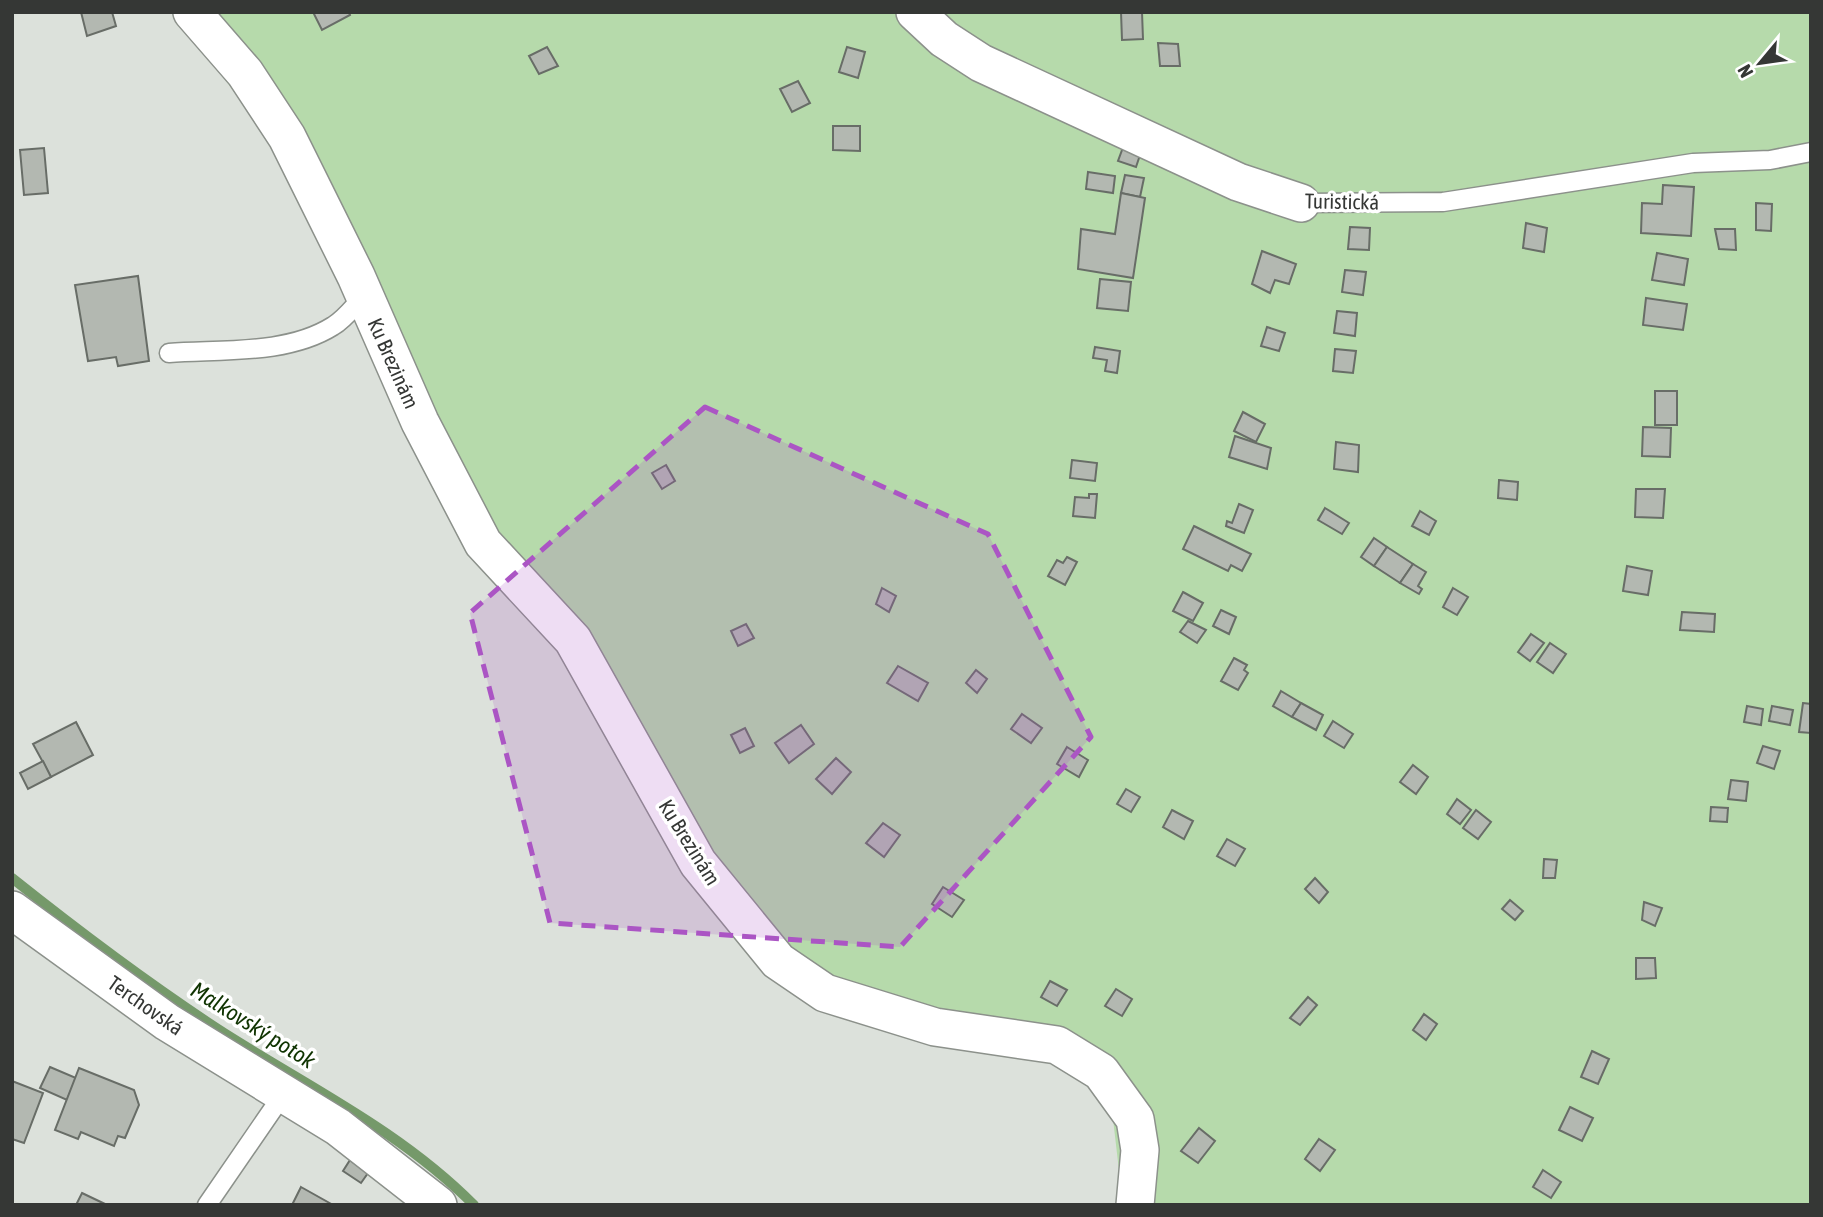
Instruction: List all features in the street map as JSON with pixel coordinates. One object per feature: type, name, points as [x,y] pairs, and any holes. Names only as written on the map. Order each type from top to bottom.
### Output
[{"type":"street","name":"Ku Brezinám","points":[[192,12],[245,73],[288,137],[364,296],[420,422],[483,542],[573,640],[698,863],[778,961],[825,993],[935,1027],[1057,1045],[1101,1072],[1135,1119],[1140,1150],[1135,1205]]},
{"type":"street","name":"Turistická","points":[[915,12],[944,39],[981,63],[1238,182],[1301,203]]},
{"type":"street","name":"Terchovská","points":[[12,910],[167,1022],[338,1127],[438,1205]]},
{"type":"lane","name":"Turistická","points":[[1301,203],[1443,202],[1693,163],[1770,160],[1811,152]]},
{"type":"lane","name":"Ku Brezinám","points":[[169,353],[267,346],[309,338],[335,326],[364,296]]},
{"type":"lane","points":[[207,1205],[284,1093]]},
{"type":"highlighted area","points":[[705,407],[988,534],[1091,737],[900,947],[550,923],[470,613]]},
{"type":"green space","points":[[172,12],[1811,12],[1811,1205],[1123,1205],[1108,1076],[817,988],[697,859],[575,653],[511,585],[366,260]]},
{"type":"building","points":[[81,12],[112,12],[116,26],[87,36]]},
{"type":"building","points":[[313,12],[349,12],[350,15],[322,30]]},
{"type":"building","points":[[1121,12],[1142,12],[1143,39],[1122,40]]},
{"type":"building","points":[[1158,43],[1178,44],[1180,66],[1160,66]]},
{"type":"building","points":[[547,47],[558,66],[539,74],[529,56]]},
{"type":"building","points":[[847,47],[865,52],[858,78],[839,72]]},
{"type":"building","points":[[798,81],[810,103],[792,112],[780,89]]},
{"type":"building","points":[[833,126],[860,126],[860,151],[833,150]]},
{"type":"building","points":[[1125,142],[1142,149],[1136,167],[1118,161]]},
{"type":"building","points":[[44,148],[48,193],[24,195],[20,150]]},
{"type":"building","points":[[1088,172],[1115,176],[1113,193],[1086,189]]},
{"type":"building","points":[[1125,175],[1144,178],[1140,197],[1121,193]]},
{"type":"building","points":[[1663,185],[1694,187],[1691,236],[1641,233],[1642,203],[1662,204]]},
{"type":"building","points":[[1121,193],[1145,198],[1133,278],[1078,269],[1081,229],[1115,234]]},
{"type":"building","points":[[1756,203],[1772,204],[1771,231],[1756,230]]},
{"type":"building","points":[[1526,223],[1547,228],[1544,252],[1523,248]]},
{"type":"building","points":[[1350,227],[1370,228],[1369,250],[1348,249]]},
{"type":"building","points":[[1715,229],[1735,229],[1736,250],[1719,249]]},
{"type":"building","points":[[1262,251],[1296,264],[1289,284],[1275,280],[1270,293],[1252,284]]},
{"type":"building","points":[[1657,253],[1688,259],[1684,285],[1652,280]]},
{"type":"building","points":[[1345,270],[1366,272],[1363,295],[1342,292]]},
{"type":"building","points":[[138,276],[149,361],[118,366],[116,357],[88,361],[75,285]]},
{"type":"building","points":[[1100,279],[1131,282],[1128,311],[1097,308]]},
{"type":"building","points":[[1646,298],[1687,304],[1683,330],[1643,325]]},
{"type":"building","points":[[1337,311],[1357,313],[1355,336],[1334,333]]},
{"type":"building","points":[[1267,327],[1285,333],[1279,351],[1261,346]]},
{"type":"building","points":[[1095,347],[1120,351],[1117,373],[1105,371],[1107,360],[1093,358]]},
{"type":"building","points":[[1335,349],[1356,351],[1353,373],[1333,371]]},
{"type":"building","points":[[1655,391],[1677,391],[1677,425],[1655,425]]},
{"type":"building","points":[[1243,412],[1265,424],[1256,442],[1234,431]]},
{"type":"building","points":[[1643,427],[1671,428],[1670,457],[1642,456]]},
{"type":"building","points":[[1235,436],[1271,448],[1267,469],[1229,457]]},
{"type":"building","points":[[1336,442],[1359,445],[1358,472],[1334,469]]},
{"type":"building","points":[[1072,460],[1097,463],[1095,481],[1070,478]]},
{"type":"building","points":[[666,465],[675,481],[662,489],[652,473]]},
{"type":"building","points":[[1499,480],[1518,482],[1517,500],[1498,498]]},
{"type":"building","points":[[1636,489],[1665,489],[1663,518],[1635,517]]},
{"type":"building","points":[[1089,494],[1097,494],[1095,518],[1073,516],[1075,497],[1089,498]]},
{"type":"building","points":[[1239,504],[1253,510],[1244,533],[1226,526],[1227,521],[1232,523]]},
{"type":"building","points":[[1325,508],[1349,523],[1342,534],[1318,520]]},
{"type":"building","points":[[1420,511],[1436,521],[1429,535],[1412,526]]},
{"type":"building","points":[[1194,526],[1251,554],[1242,571],[1231,565],[1228,571],[1183,549]]},
{"type":"building","points":[[1374,538],[1387,547],[1374,566],[1361,557]]},
{"type":"building","points":[[1387,547],[1413,564],[1400,583],[1374,566]]},
{"type":"building","points":[[1067,557],[1077,562],[1065,585],[1048,576],[1057,560],[1063,563]]},
{"type":"building","points":[[1413,564],[1426,572],[1418,586],[1422,589],[1419,594],[1400,583]]},
{"type":"building","points":[[1627,566],[1652,571],[1648,595],[1623,591]]},
{"type":"building","points":[[882,588],[896,596],[889,612],[876,604]]},
{"type":"building","points":[[1453,588],[1468,597],[1457,615],[1443,607]]},
{"type":"building","points":[[1183,592],[1203,603],[1193,621],[1173,611]]},
{"type":"building","points":[[1221,610],[1236,617],[1229,634],[1213,626]]},
{"type":"building","points":[[1682,612],[1715,614],[1714,632],[1680,630]]},
{"type":"building","points":[[1188,621],[1206,630],[1197,643],[1180,632]]},
{"type":"building","points":[[746,624],[754,638],[738,646],[731,631]]},
{"type":"building","points":[[1531,634],[1544,643],[1530,661],[1518,652]]},
{"type":"building","points":[[1550,643],[1566,654],[1553,673],[1537,662]]},
{"type":"building","points":[[1234,658],[1247,665],[1244,670],[1248,673],[1238,690],[1221,681]]},
{"type":"building","points":[[898,666],[928,683],[918,701],[887,683]]},
{"type":"building","points":[[976,670],[987,679],[977,693],[966,683]]},
{"type":"building","points":[[1281,691],[1301,703],[1292,717],[1273,706]]},
{"type":"building","points":[[1301,703],[1323,715],[1316,730],[1292,717]]},
{"type":"building","points":[[1803,703],[1811,704],[1811,733],[1799,732]]},
{"type":"building","points":[[1747,706],[1763,709],[1761,725],[1744,722]]},
{"type":"building","points":[[1772,706],[1793,710],[1790,725],[1769,721]]},
{"type":"building","points":[[1022,714],[1042,728],[1031,743],[1011,729]]},
{"type":"building","points":[[1333,721],[1353,734],[1344,748],[1324,736]]},
{"type":"building","points":[[76,722],[93,755],[51,777],[33,744]]},
{"type":"building","points":[[801,725],[814,744],[789,763],[775,743]]},
{"type":"building","points":[[745,728],[754,746],[740,753],[731,735]]},
{"type":"building","points":[[1763,746],[1780,751],[1774,769],[1757,763]]},
{"type":"building","points":[[1067,747],[1088,760],[1079,777],[1057,764]]},
{"type":"building","points":[[836,758],[851,772],[832,794],[816,779]]},
{"type":"building","points":[[43,761],[51,777],[28,789],[20,773]]},
{"type":"building","points":[[1413,765],[1428,777],[1416,794],[1400,782]]},
{"type":"building","points":[[1731,780],[1748,782],[1746,801],[1728,799]]},
{"type":"building","points":[[1126,789],[1140,797],[1131,812],[1117,804]]},
{"type":"building","points":[[1457,799],[1471,810],[1460,824],[1447,814]]},
{"type":"building","points":[[1711,807],[1728,808],[1727,822],[1710,821]]},
{"type":"building","points":[[1172,810],[1193,821],[1184,839],[1163,827]]},
{"type":"building","points":[[1476,810],[1491,822],[1478,839],[1463,828]]},
{"type":"building","points":[[883,823],[900,835],[884,857],[866,843]]},
{"type":"building","points":[[1227,839],[1245,849],[1235,866],[1217,856]]},
{"type":"building","points":[[1544,859],[1557,860],[1555,878],[1543,878]]},
{"type":"building","points":[[1315,878],[1328,892],[1319,903],[1305,889]]},
{"type":"building","points":[[943,887],[964,900],[952,917],[932,904]]},
{"type":"building","points":[[1510,900],[1523,911],[1515,920],[1502,909]]},
{"type":"building","points":[[1644,902],[1662,908],[1655,926],[1642,920]]},
{"type":"building","points":[[1636,958],[1655,958],[1656,978],[1636,979]]},
{"type":"building","points":[[1050,981],[1067,990],[1057,1006],[1041,997]]},
{"type":"building","points":[[1116,989],[1132,999],[1122,1016],[1105,1006]]},
{"type":"building","points":[[1308,997],[1317,1005],[1300,1025],[1290,1018]]},
{"type":"building","points":[[1424,1014],[1437,1024],[1426,1040],[1413,1030]]},
{"type":"building","points":[[1592,1051],[1609,1059],[1598,1084],[1581,1077]]},
{"type":"building","points":[[50,1067],[76,1078],[67,1100],[40,1088]]},
{"type":"building","points":[[79,1068],[134,1090],[139,1105],[125,1138],[118,1136],[114,1146],[81,1132],[78,1139],[55,1130]]},
{"type":"building","points":[[12,1081],[43,1093],[24,1143],[12,1139]]},
{"type":"building","points":[[1570,1107],[1593,1118],[1582,1141],[1559,1130]]},
{"type":"building","points":[[1199,1128],[1215,1141],[1198,1163],[1181,1151]]},
{"type":"building","points":[[1319,1139],[1335,1150],[1320,1171],[1305,1159]]},
{"type":"building","points":[[350,1160],[368,1173],[361,1183],[343,1171]]},
{"type":"building","points":[[1543,1170],[1561,1182],[1551,1198],[1533,1187]]},
{"type":"building","points":[[301,1187],[333,1205],[292,1205]]},
{"type":"building","points":[[82,1193],[105,1204],[105,1205],[76,1205]]},
{"type":"waterway","name":"Malkovský potok","points":[[12,878],[196,1015],[386,1133],[417,1155],[474,1205]]}]
